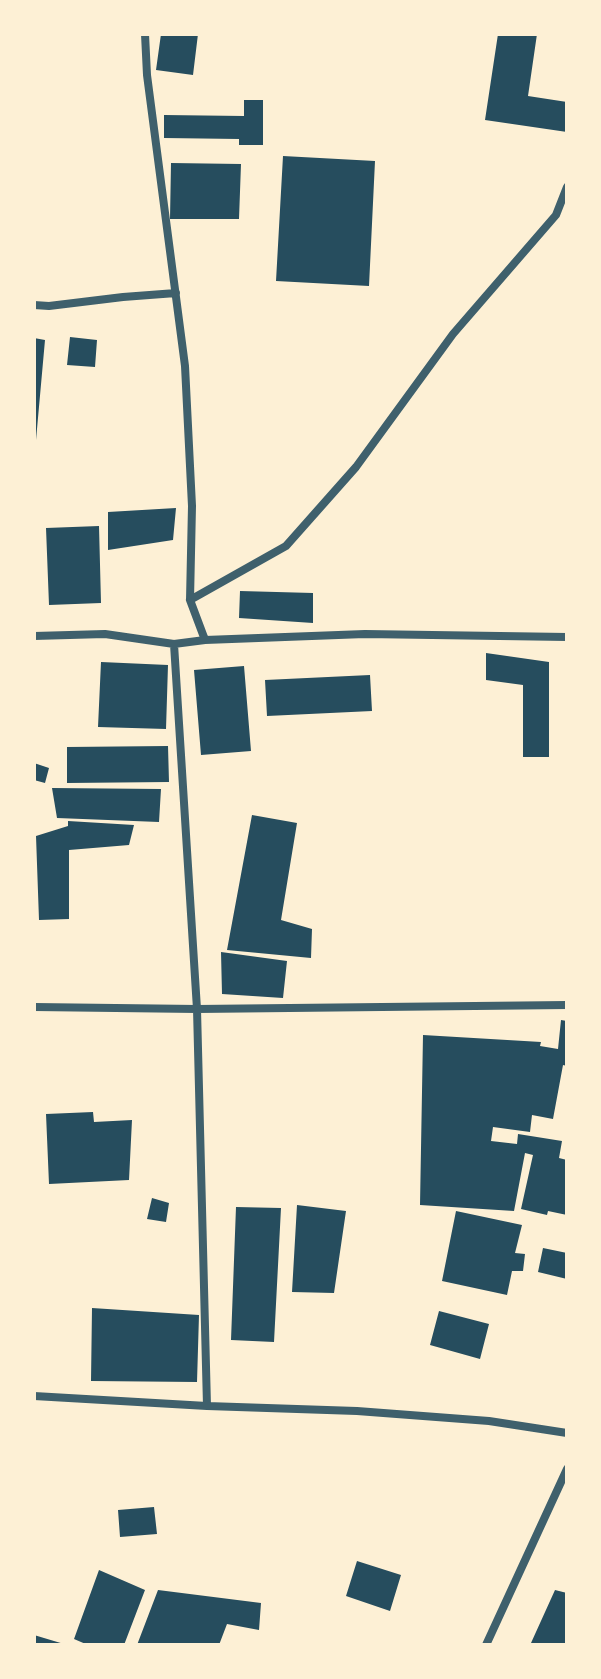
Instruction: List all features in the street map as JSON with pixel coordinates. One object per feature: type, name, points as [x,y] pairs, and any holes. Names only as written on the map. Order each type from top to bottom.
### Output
[{"type":"street","points":[[145,34],[147,75],[185,366],[192,506],[190,600],[205,640]]},
{"type":"street","points":[[190,600],[286,546],[356,467],[453,334],[556,215],[567,187]]},
{"type":"street","points":[[34,305],[176,293]]},
{"type":"street","points":[[34,636],[105,634],[174,644],[365,634],[567,637]]},
{"type":"street","points":[[174,644],[197,1009],[207,1406]]},
{"type":"street","points":[[34,1007],[197,1009],[567,1005]]},
{"type":"street","points":[[34,1396],[357,1411],[489,1421],[567,1433]]},
{"type":"street","points":[[486,1645],[567,1469]]},
{"type":"building","points":[[161,34],[198,34],[193,75],[156,70]]},
{"type":"building","points":[[498,34],[537,34],[528,96],[567,102],[567,132],[485,120]]},
{"type":"building","points":[[244,100],[263,100],[263,145],[239,145],[239,139],[164,138],[164,115],[244,116]]},
{"type":"building","points":[[283,156],[375,161],[369,286],[276,281]]},
{"type":"building","points":[[171,163],[241,164],[239,219],[170,219]]},
{"type":"building","points":[[70,337],[97,340],[95,367],[67,365]]},
{"type":"building","points":[[34,338],[45,340],[36,440],[34,440]]},
{"type":"building","points":[[176,508],[173,540],[108,550],[108,512]]},
{"type":"building","points":[[99,526],[101,603],[49,605],[46,528]]},
{"type":"building","points":[[240,591],[313,593],[313,623],[239,618]]},
{"type":"building","points":[[486,653],[549,662],[549,757],[523,757],[523,685],[486,680]]},
{"type":"building","points":[[101,662],[168,665],[166,729],[98,727]]},
{"type":"building","points":[[244,666],[251,751],[201,755],[194,670]]},
{"type":"building","points":[[370,675],[372,711],[267,716],[265,680]]},
{"type":"building","points":[[168,746],[169,782],[67,783],[67,747]]},
{"type":"building","points":[[34,763],[49,768],[45,783],[34,780]]},
{"type":"building","points":[[52,788],[161,789],[159,822],[57,818]]},
{"type":"building","points":[[252,815],[297,823],[281,920],[312,929],[311,958],[227,950]]},
{"type":"building","points":[[68,821],[134,825],[129,845],[69,850],[69,919],[39,920],[36,836],[68,826]]},
{"type":"building","points":[[221,952],[287,961],[283,998],[222,994]]},
{"type":"building","points":[[561,1020],[567,1021],[567,1066],[563,1065],[553,1119],[532,1115],[530,1132],[493,1127],[491,1141],[517,1144],[518,1134],[562,1141],[559,1158],[567,1160],[567,1215],[548,1211],[547,1215],[521,1209],[533,1155],[525,1153],[514,1211],[420,1205],[423,1035],[541,1042],[540,1046],[558,1049]]},
{"type":"building","points":[[93,1112],[94,1122],[132,1120],[129,1180],[49,1184],[46,1114]]},
{"type":"building","points":[[152,1198],[169,1203],[166,1222],[147,1219]]},
{"type":"building","points":[[297,1205],[346,1211],[334,1293],[292,1292]]},
{"type":"building","points":[[236,1207],[281,1208],[274,1342],[231,1340]]},
{"type":"building","points":[[456,1211],[522,1225],[515,1253],[525,1254],[523,1271],[512,1271],[507,1295],[442,1281]]},
{"type":"building","points":[[543,1248],[567,1253],[567,1279],[538,1272]]},
{"type":"building","points":[[92,1308],[199,1315],[197,1382],[91,1381]]},
{"type":"building","points":[[439,1311],[489,1324],[480,1359],[430,1345]]},
{"type":"building","points":[[154,1507],[157,1534],[120,1537],[118,1510]]},
{"type":"building","points":[[357,1561],[401,1575],[390,1611],[346,1596]]},
{"type":"building","points":[[99,1570],[145,1590],[124,1645],[88,1645],[74,1639]]},
{"type":"building","points":[[158,1590],[261,1603],[259,1630],[227,1624],[219,1645],[137,1645]]},
{"type":"building","points":[[555,1590],[567,1593],[567,1645],[532,1645],[531,1643]]},
{"type":"building","points":[[34,1635],[64,1644],[64,1645],[34,1645]]}]
